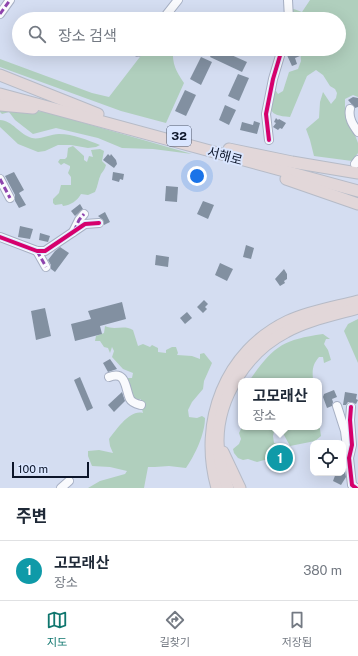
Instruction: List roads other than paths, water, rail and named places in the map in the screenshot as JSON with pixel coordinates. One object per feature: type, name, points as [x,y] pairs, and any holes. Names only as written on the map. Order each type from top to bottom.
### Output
[{"type":"highway","points":[[0,75],[98,114]]},
{"type":"highway","name":"서해로","points":[[0,88],[358,184]]},
{"type":"highway","name":"서해로","points":[[0,94],[358,192]]},
{"type":"highway","points":[[0,106],[65,111]]},
{"type":"highway","points":[[201,149],[358,204]]},
{"type":"highway","points":[[229,149],[292,162],[357,166]]},
{"type":"highway","points":[[213,488],[212,429],[218,400],[229,376],[248,351],[269,333],[287,322],[320,310],[358,301]]},
{"type":"highway","points":[[239,378],[245,368],[261,350],[279,335],[311,321],[358,308]]},
{"type":"highway","points":[[228,488],[220,463],[218,440],[222,414],[231,390],[238,379]]},
{"type":"highway","points":[[218,440],[240,488]]},
{"type":"highway","points":[[212,464],[217,488]]},
{"type":"street","points":[[0,14],[10,0]]},
{"type":"street","points":[[169,12],[178,0]]},
{"type":"street","points":[[289,3],[295,0]]},
{"type":"street","points":[[269,140],[266,114],[273,79],[280,56]]},
{"type":"street","points":[[350,109],[349,114],[351,121],[358,132]]},
{"type":"street","points":[[0,179],[10,198]]},
{"type":"street","points":[[73,232],[84,214]]},
{"type":"street","points":[[0,237],[37,251],[45,251],[85,224],[99,223]]},
{"type":"street","points":[[37,251],[46,267]]},
{"type":"street","points":[[109,377],[115,376],[123,379],[125,381],[130,399],[132,402],[140,405]]},
{"type":"street","points":[[337,406],[345,431],[352,485],[356,488]]},
{"type":"street","points":[[349,458],[352,445],[350,420],[351,407]]},
{"type":"street","points":[[60,488],[69,481]]},
{"type":"place","name":"고모래산","points":[[280,458]]}]
